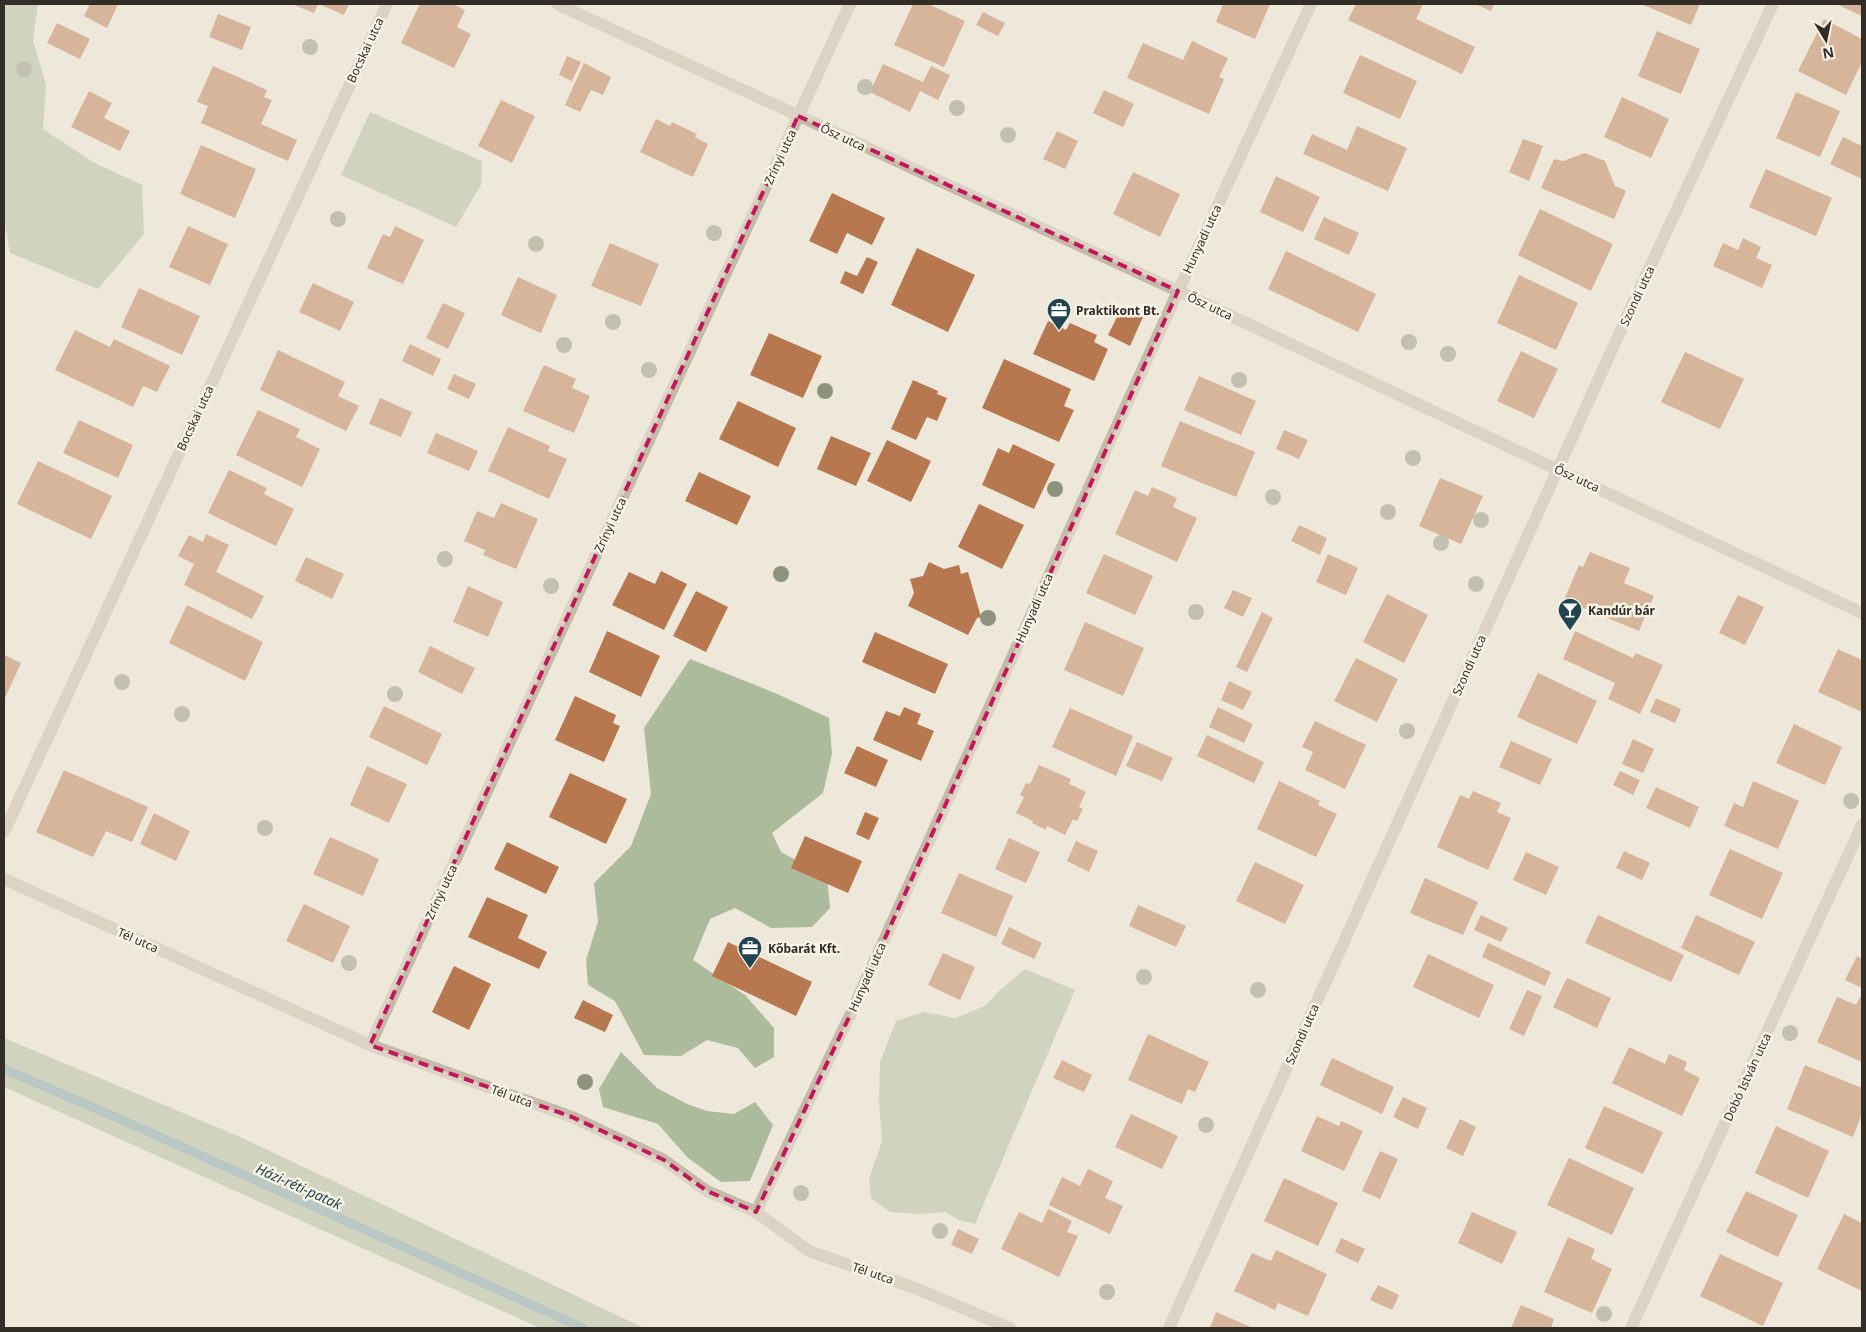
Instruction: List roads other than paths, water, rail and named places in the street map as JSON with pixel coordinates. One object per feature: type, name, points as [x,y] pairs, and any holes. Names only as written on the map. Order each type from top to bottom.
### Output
[{"type":"street","name":"Bocskai utca","points":[[4,832],[387,4]]},
{"type":"street","name":"Ősz utca","points":[[557,4],[1178,291],[1862,613]]},
{"type":"street","name":"Zrínyi utca","points":[[370,1045],[850,4]]},
{"type":"street","name":"Hunyadi utca","points":[[756,1212],[852,1011],[1178,291],[1311,4]]},
{"type":"street","name":"Szondi utca","points":[[1169,1328],[1634,301],[1773,4]]},
{"type":"street","name":"Dobó István utca","points":[[1631,1328],[1862,825]]},
{"type":"street","name":"Tél utca","points":[[4,878],[370,1045],[572,1118],[664,1160],[707,1191],[756,1212],[808,1251],[915,1288],[1010,1328]]},
{"type":"waterway","name":"Házi-réti-patak","points":[[4,1069],[120,1119],[583,1328]]},
{"type":"place","name":"Praktikont Bt.","points":[[1059,331]]},
{"type":"place","name":"Kandúr bár","points":[[1570,631]]},
{"type":"place","name":"Kőbarát Kft.","points":[[750,969]]}]
